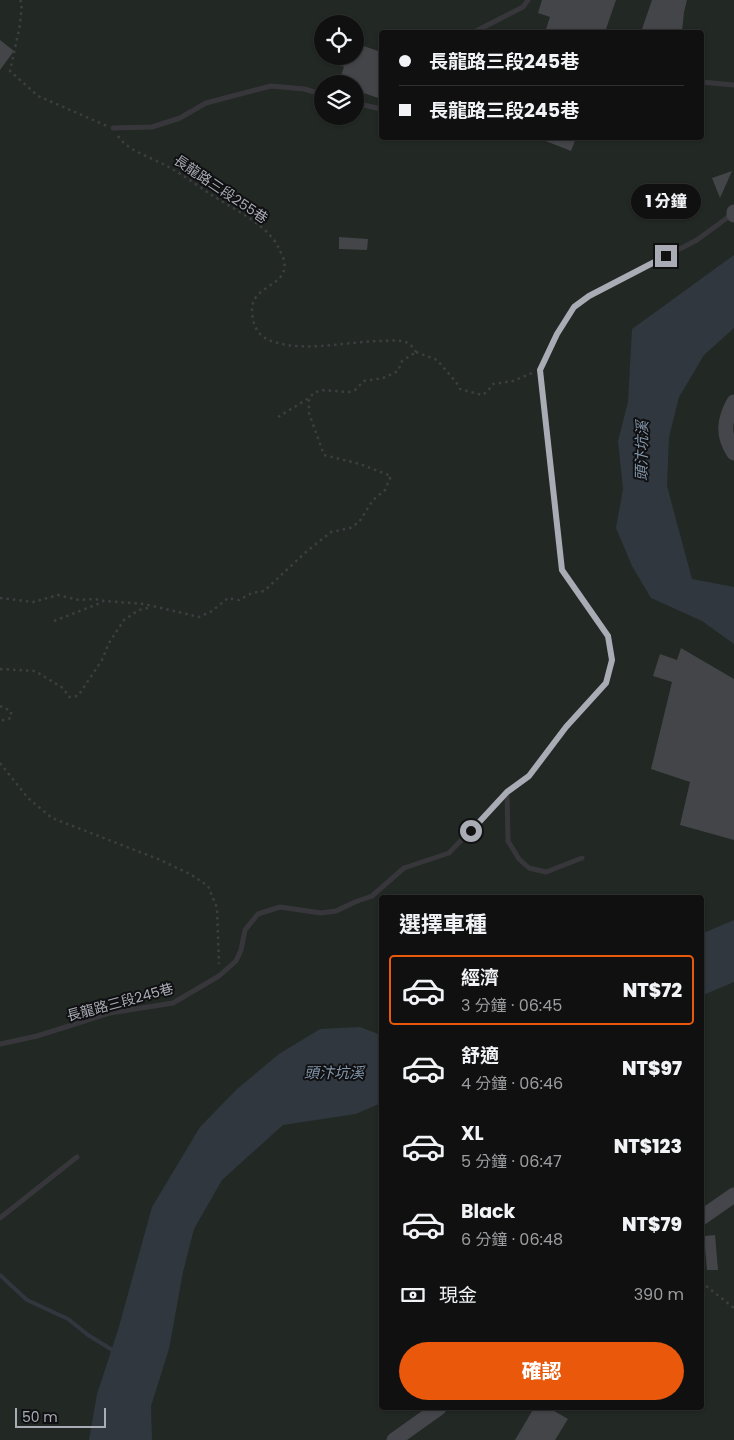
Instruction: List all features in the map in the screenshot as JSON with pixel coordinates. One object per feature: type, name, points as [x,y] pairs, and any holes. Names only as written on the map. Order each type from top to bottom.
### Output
[{"type":"main road","points":[[734,402],[727,415],[725,434],[734,453]]},
{"type":"main road","points":[[704,1216],[734,1195]]},
{"type":"main road","points":[[394,1440],[436,1410]]},
{"type":"lane","points":[[478,30],[523,7],[528,0]]},
{"type":"lane","points":[[704,82],[734,85]]},
{"type":"lane","points":[[113,128],[152,128],[180,118],[206,103],[271,86],[314,92]]},
{"type":"lane","points":[[364,104],[379,108]]},
{"type":"lane","points":[[540,370],[557,334],[574,307],[589,296],[697,240],[734,213]]},
{"type":"lane","name":"長龍路三段245巷","points":[[0,1044],[37,1036],[110,1013],[173,1003],[219,976],[236,961],[241,950],[245,930],[258,914],[280,907],[321,913],[336,911],[372,896],[404,868],[449,853],[507,792],[529,776],[566,727],[606,683],[612,660],[608,636],[562,570],[540,370]]},
{"type":"lane","points":[[507,792],[508,841],[519,859],[529,868],[546,872],[582,858]]},
{"type":"lane","points":[[0,1218],[77,1157]]},
{"type":"path","name":"長龍路三段255巷","points":[[20,0],[22,3],[20,25],[10,71],[38,96],[113,128],[121,141],[167,166],[237,210],[254,222],[279,247],[285,267],[283,274],[275,283],[257,296],[252,304],[253,323],[256,332],[274,342],[302,347],[403,341],[412,346],[416,352]]},
{"type":"path","points":[[278,418],[321,390],[349,392],[355,390],[364,381],[391,375],[398,371],[402,361],[416,352],[437,360],[462,391],[482,395],[493,384],[513,381],[540,370]]},
{"type":"path","points":[[0,598],[33,602],[58,595],[80,600],[95,599],[144,604],[199,617],[212,611],[228,598],[239,600],[252,593],[264,591],[306,552],[331,532],[350,528],[358,522],[373,500],[385,490],[391,476],[360,464],[324,456],[309,413],[309,398]]},
{"type":"path","points":[[54,621],[104,601]]},
{"type":"path","points":[[0,669],[35,671],[63,688],[69,697],[78,696],[102,660],[109,643],[124,620],[140,610],[153,607]]},
{"type":"path","points":[[0,706],[11,711],[11,718],[0,721]]},
{"type":"path","points":[[0,763],[28,798],[52,818],[158,859],[190,874],[208,886],[217,908],[219,976]]},
{"type":"path","points":[[704,1284],[734,1308]]},
{"type":"shaded area","points":[[0,0],[734,0],[734,1440],[0,1440]]},
{"type":"water","name":"頭汴坑溪","points":[[734,255],[734,328],[704,355],[679,397],[669,437],[667,486],[692,579],[734,587],[734,644],[702,621],[651,598],[632,566],[616,528],[623,489],[618,441],[628,402],[632,329]]},
{"type":"water","points":[[734,920],[734,982],[704,995],[704,933]]},
{"type":"water","name":"頭汴坑溪","points":[[360,1027],[379,1034],[379,1104],[356,1114],[283,1125],[222,1180],[194,1229],[183,1272],[169,1349],[151,1406],[152,1440],[89,1440],[97,1394],[118,1330],[152,1207],[200,1127],[237,1089],[279,1054],[320,1029]]},
{"type":"building","points":[[542,0],[616,0],[606,30],[546,30],[550,17],[538,13]]},
{"type":"building","points":[[652,0],[687,0],[682,30],[642,30]]},
{"type":"building","points":[[0,40],[14,51],[0,70]]},
{"type":"building","points":[[364,46],[379,51],[379,98],[364,93],[364,75],[341,75],[344,67],[338,65],[364,65]]},
{"type":"building","points":[[543,140],[575,140],[571,151]]},
{"type":"building","points":[[732,171],[720,198],[712,178]]},
{"type":"building","points":[[339,237],[368,239],[367,250],[339,249]]},
{"type":"building","points":[[681,648],[734,679],[734,840],[680,825],[690,782],[651,769],[672,682],[653,676],[660,654],[677,660]]},
{"type":"building","points":[[715,1235],[718,1270],[707,1270],[704,1236]]},
{"type":"building","points":[[533,1410],[552,1410],[568,1419],[555,1440],[515,1440]]},
{"type":"waterway","points":[[0,1275],[27,1300],[68,1319],[88,1335],[114,1351]]},
{"type":"route","points":[[471,831],[507,792],[529,776],[566,727],[606,683],[612,660],[608,636],[562,570],[540,370],[557,334],[574,307],[589,296],[666,256]]}]
